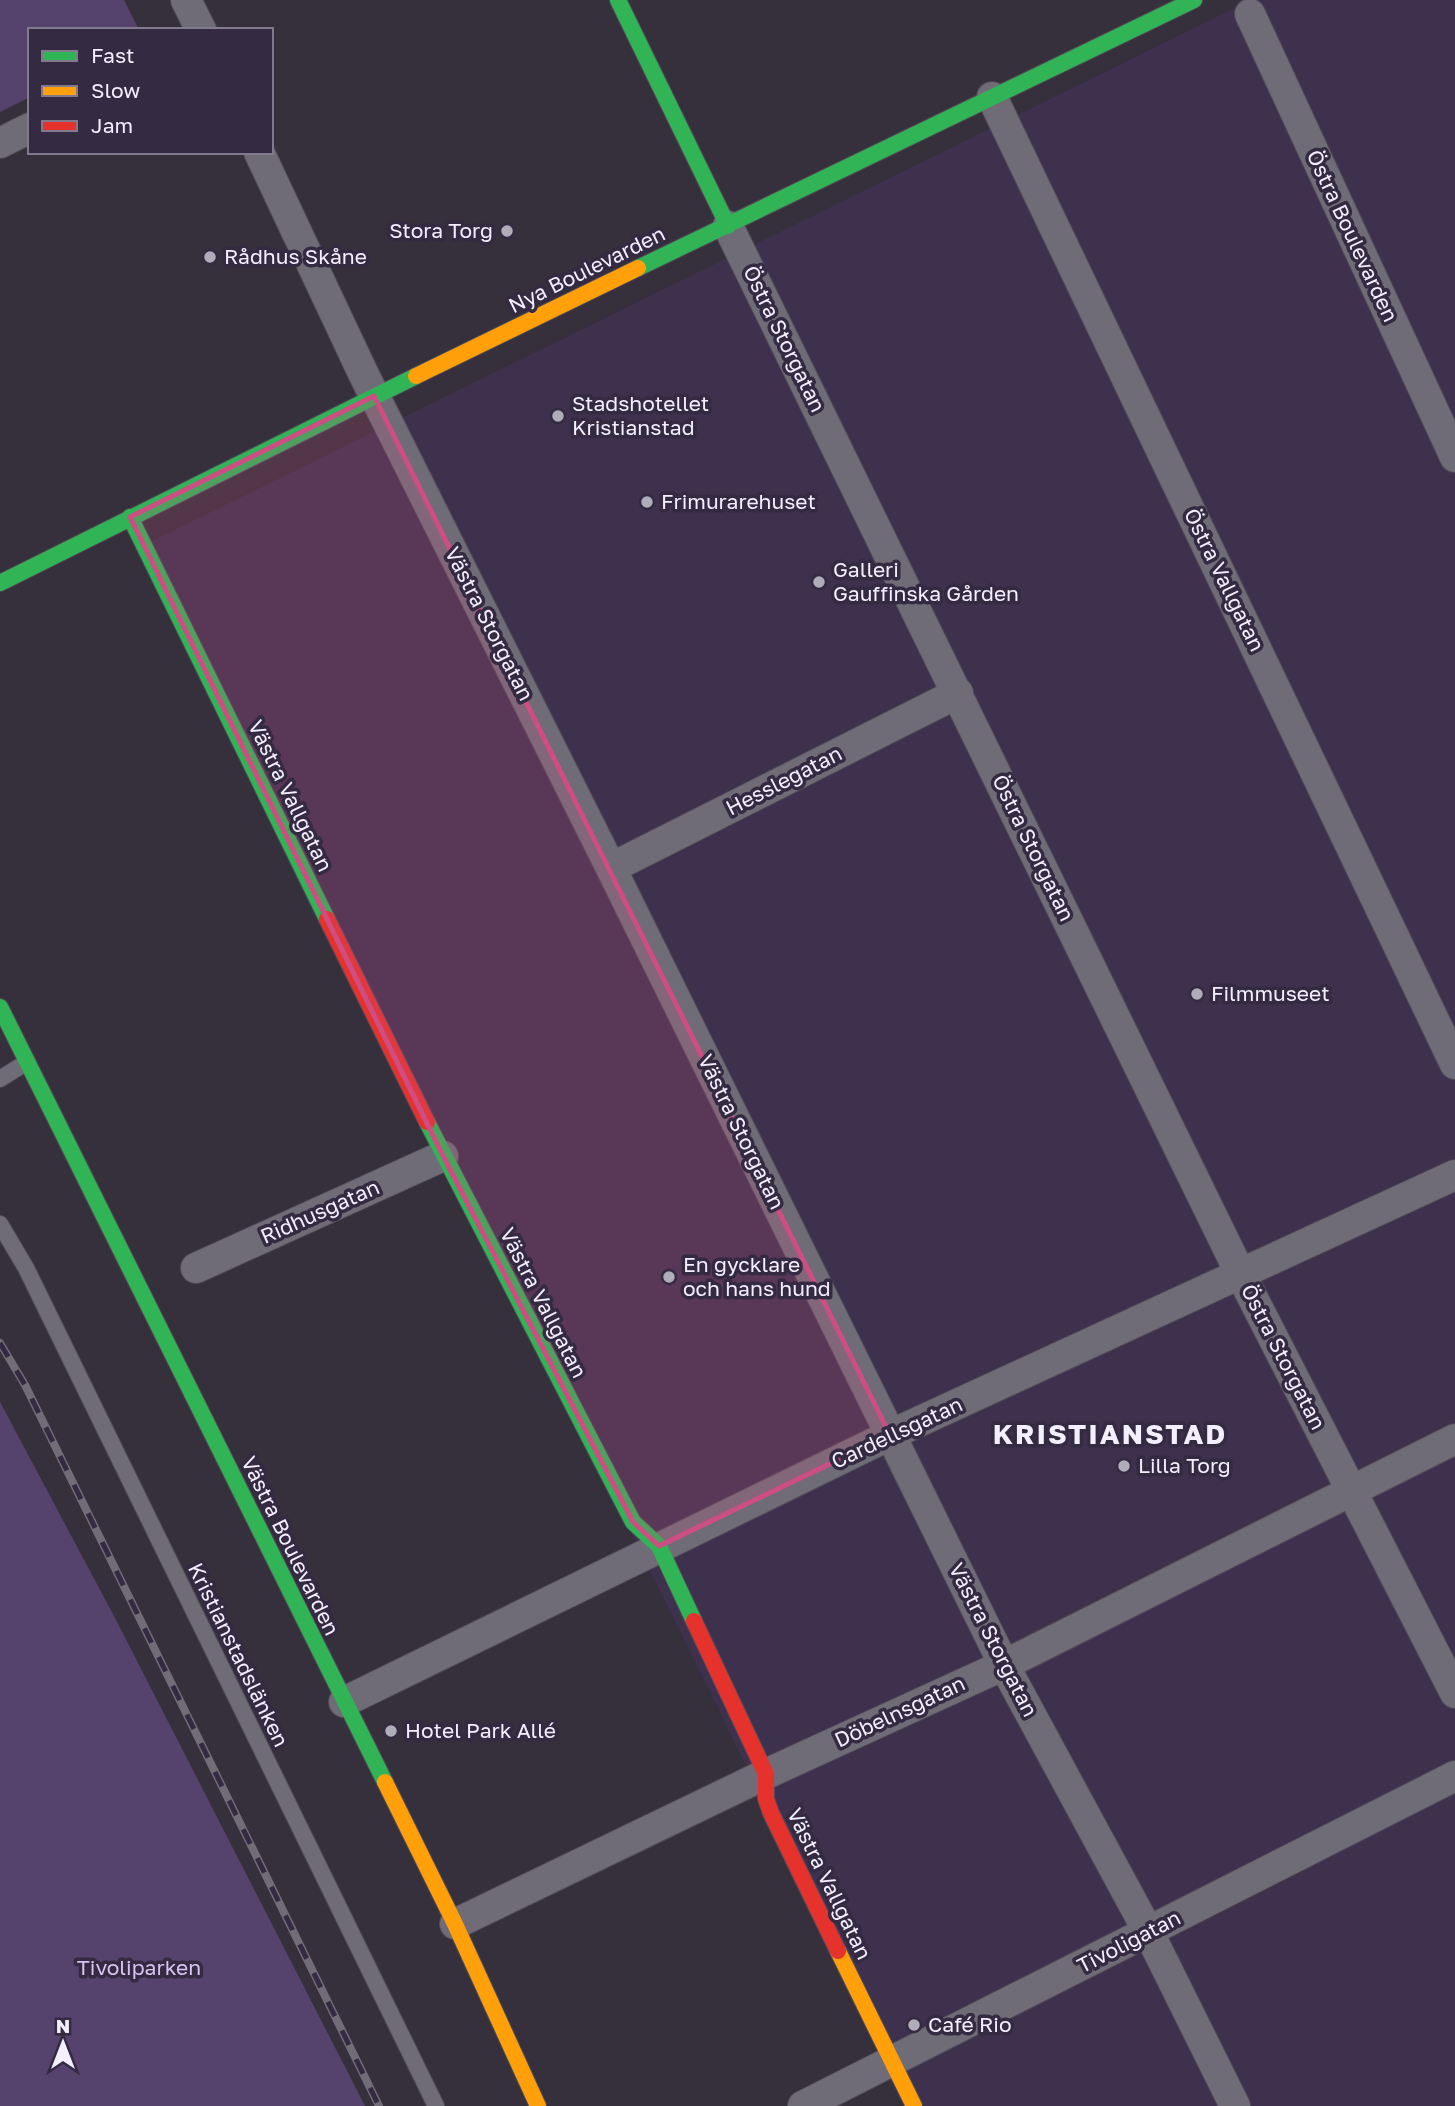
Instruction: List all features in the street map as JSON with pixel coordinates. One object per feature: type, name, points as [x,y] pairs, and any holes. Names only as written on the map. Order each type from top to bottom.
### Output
[{"type":"street","points":[[186,0],[200,28]]},
{"type":"street","name":"Östra Storgatan","points":[[618,0],[1241,1275],[1455,1693]]},
{"type":"street","name":"Nya Boulevarden","points":[[0,583],[374,396],[1194,0]]},
{"type":"street","name":"Östra Boulevarden","points":[[1250,14],[1455,457]]},
{"type":"street","name":"Östra Vallgatan","points":[[992,97],[1455,1064]]},
{"type":"street","points":[[0,143],[28,129]]},
{"type":"street","name":"Västra Storgatan","points":[[260,154],[374,396],[611,868],[1004,1665],[1149,1933],[1235,2106]]},
{"type":"street","name":"Västra Vallgatan","points":[[130,517],[443,1156],[633,1522],[659,1546],[766,1774],[766,1799],[771,1813],[914,2106]]},
{"type":"street","name":"Hesslegatan","points":[[611,868],[958,693]]},
{"type":"street","name":"Västra Boulevarden","points":[[0,1007],[455,1924],[538,2106]]},
{"type":"street","name":"Ridhusgatan","points":[[196,1268],[443,1156]]},
{"type":"street","name":"Cardellsgatan","points":[[344,1702],[890,1435],[1455,1175]]},
{"type":"street","name":"Döbelnsgatan","points":[[455,1924],[766,1774],[1004,1665],[1455,1438]]},
{"type":"street","name":"Tivoligatan","points":[[803,2106],[1455,1776]]},
{"type":"lane","points":[[0,1079],[27,1062]]},
{"type":"lane","name":"Kristianstadslänken","points":[[0,1224],[26,1268],[436,2106]]},
{"type":"highlighted area","points":[[374,396],[890,1435],[659,1546],[633,1522],[443,1156],[130,517]]},
{"type":"shaded area","points":[[1251,0],[1455,0],[1455,2106],[914,2106],[144,545]]},
{"type":"green space","points":[[0,0],[124,0],[138,28],[28,28],[28,98],[0,112]]},
{"type":"green space","name":"Tivoliparken","points":[[0,1402],[115,1618],[365,2106],[0,2106]]},
{"type":"railway","points":[[0,1343],[25,1385],[379,2106]]},
{"type":"traffic: fast","points":[[618,0],[728,226]]},
{"type":"traffic: fast","points":[[638,268],[1194,0]]},
{"type":"traffic: fast","points":[[0,583],[416,376]]},
{"type":"traffic: fast","points":[[130,517],[327,919]]},
{"type":"traffic: fast","points":[[0,1007],[385,1782]]},
{"type":"traffic: fast","points":[[427,1122],[633,1522],[659,1546],[694,1621]]},
{"type":"traffic: slow","points":[[416,376],[638,268]]},
{"type":"traffic: slow","points":[[385,1782],[455,1924],[538,2106]]},
{"type":"traffic: slow","points":[[838,1951],[914,2106]]},
{"type":"traffic: jam","points":[[327,919],[427,1122]]},
{"type":"traffic: jam","points":[[694,1621],[766,1774],[766,1799],[771,1813],[838,1951]]},
{"type":"place","name":"Stora Torg","points":[[507,231]]},
{"type":"place","name":"Rådhus Skåne","points":[[210,257]]},
{"type":"place","name":"Stadshotellet Kristianstad","points":[[558,416]]},
{"type":"place","name":"Frimurarehuset","points":[[647,502]]},
{"type":"place","name":"Galleri Gauffinska Gården","points":[[819,582]]},
{"type":"place","name":"Filmmuseet","points":[[1197,994]]},
{"type":"place","name":"En gycklare och hans hund","points":[[669,1277]]},
{"type":"place","name":"Lilla Torg","points":[[1124,1466]]},
{"type":"place","name":"Hotel Park Allé","points":[[391,1731]]},
{"type":"place","name":"Café Rio","points":[[914,2025]]},
{"type":"district","name":"KRISTIANSTAD","points":[[1110,1434]]}]
